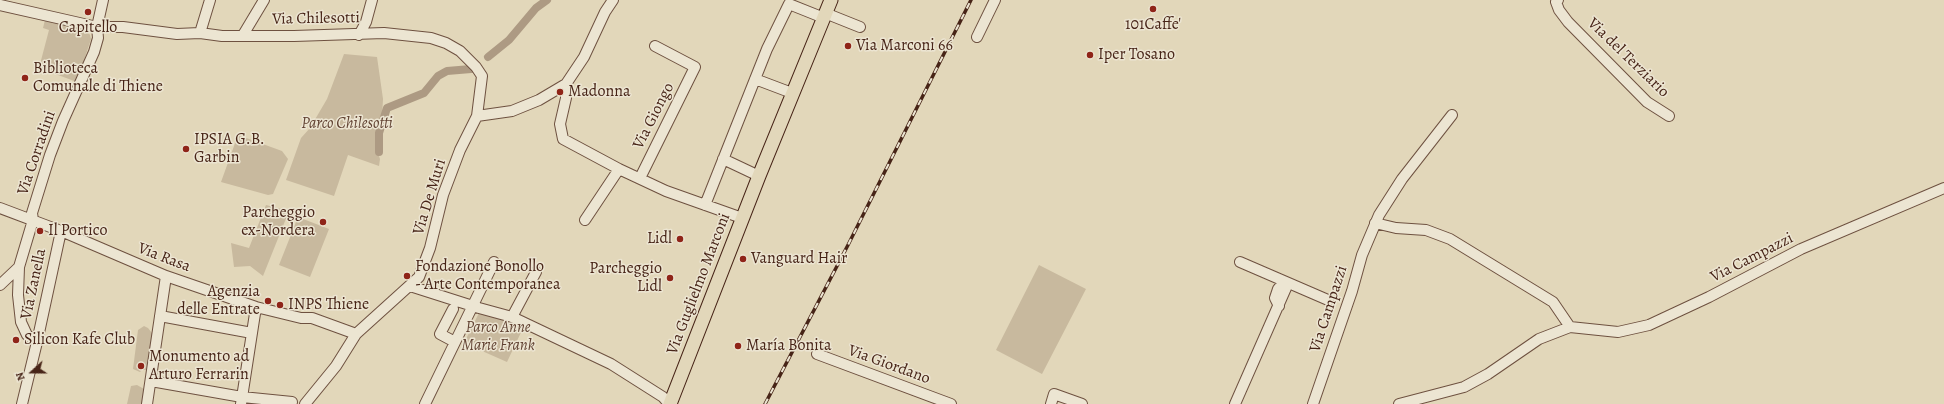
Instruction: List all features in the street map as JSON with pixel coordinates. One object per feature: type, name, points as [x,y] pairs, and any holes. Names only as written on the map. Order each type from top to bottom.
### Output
[{"type":"main road","name":"Via Guglielmo Marconi","points":[[670,404],[742,218],[831,0]]},
{"type":"street","name":"Via Corradini","points":[[0,285],[19,267],[33,220],[32,212],[50,155],[63,121],[94,52],[98,38],[97,27],[103,0]]},
{"type":"street","points":[[200,33],[210,0]]},
{"type":"street","points":[[243,35],[264,0]]},
{"type":"street","points":[[359,35],[366,22],[372,0]]},
{"type":"street","points":[[477,116],[512,111],[539,100],[566,84],[584,57],[604,12],[613,0]]},
{"type":"street","points":[[977,37],[995,0]]},
{"type":"street","name":"Via del Terziario","points":[[1558,0],[1556,2],[1559,10],[1568,22],[1647,102],[1669,116]]},
{"type":"street","points":[[705,205],[767,49],[789,4],[860,27]]},
{"type":"street","name":"Via Chilesotti","points":[[0,5],[97,27],[123,27],[177,34],[200,33],[222,36],[359,35],[384,33],[431,38],[446,43],[460,51],[476,67],[482,76],[477,116]]},
{"type":"street","name":"Via Giongo","points":[[640,178],[695,67],[655,46]]},
{"type":"street","points":[[755,79],[792,93]]},
{"type":"street","points":[[566,84],[566,98],[560,124],[561,136],[563,139],[619,169],[705,205],[742,218]]},
{"type":"street","name":"Via Campazzi","points":[[1313,404],[1348,302],[1362,255],[1375,223],[1402,179],[1452,115]]},
{"type":"street","name":"Via De Muri","points":[[305,404],[336,366],[356,334],[419,277],[430,248],[443,195],[460,150],[477,116]]},
{"type":"street","points":[[723,159],[759,176]]},
{"type":"street","points":[[585,220],[619,169]]},
{"type":"street","name":"Via Campazzi","points":[[1399,404],[1464,388],[1488,374],[1539,339],[1570,327],[1618,332],[1649,325],[1709,298],[1801,249],[1944,188]]},
{"type":"street","name":"Via Rasa","points":[[0,208],[61,231],[166,276],[256,307],[301,318],[312,318],[356,334]]},
{"type":"street","points":[[1375,223],[1396,228],[1426,230],[1450,239],[1553,302],[1570,327]]},
{"type":"street","name":"Via Zanella","points":[[22,404],[61,231]]},
{"type":"street","points":[[425,404],[494,262]]},
{"type":"street","points":[[1240,262],[1328,300]]},
{"type":"street","name":"Via Zanella","points":[[19,267],[18,295],[21,322],[27,335],[37,342]]},
{"type":"street","points":[[512,317],[536,272]]},
{"type":"street","points":[[147,404],[166,276]]},
{"type":"street","points":[[1235,404],[1279,306],[1275,298],[1278,289],[1284,282]]},
{"type":"street","points":[[410,286],[512,317],[611,364],[663,397],[670,404]]},
{"type":"street","points":[[242,401],[256,307]]},
{"type":"street","points":[[453,309],[440,334],[455,342]]},
{"type":"street","points":[[160,316],[252,333]]},
{"type":"street","name":"Via Giordano","points":[[817,354],[949,404]]},
{"type":"street","points":[[151,381],[242,401],[292,402]]},
{"type":"street","points":[[1051,404],[1054,394],[1082,404]]},
{"type":"green space","points":[[45,20],[87,31],[90,35],[91,39],[77,82],[39,68],[49,30],[43,28]]},
{"type":"green space","name":"Parco Chilesotti","points":[[344,54],[377,57],[383,99],[382,117],[377,132],[377,150],[380,159],[379,166],[348,155],[334,196],[286,180],[301,138],[310,128],[327,99]]},
{"type":"green space","points":[[238,135],[282,151],[288,159],[273,194],[268,195],[221,182]]},
{"type":"green space","points":[[266,205],[289,211],[263,276],[250,266],[234,267],[231,243],[249,248]]},
{"type":"green space","points":[[298,217],[329,229],[310,277],[279,265]]},
{"type":"green space","points":[[1039,265],[1086,289],[1042,374],[996,350]]},
{"type":"green space","name":"Parco Anne Marie Frank","points":[[479,313],[499,317],[524,326],[507,362],[464,343]]},
{"type":"green space","points":[[144,326],[152,333],[148,370],[142,370],[140,372],[133,369],[138,330]]},
{"type":"green space","points":[[137,385],[144,389],[142,404],[127,404],[131,386]]},
{"type":"waterway","points":[[488,57],[509,40],[536,8],[547,0]]},
{"type":"waterway","points":[[379,152],[379,133],[387,108],[424,93],[438,76],[447,71],[471,69]]},
{"type":"railway","points":[[765,404],[848,245],[971,0]]},
{"type":"place","name":"101Caffe'","points":[[1153,9]]},
{"type":"place","name":"Capitello","points":[[88,12]]},
{"type":"place","name":"Via Marconi 66","points":[[848,46]]},
{"type":"place","name":"Iper Tosano","points":[[1090,55]]},
{"type":"place","name":"Biblioteca Comunale di Thiene","points":[[25,78]]},
{"type":"place","name":"Madonna","points":[[560,92]]},
{"type":"place","name":"IPSIA G.B. Garbin","points":[[186,149]]},
{"type":"place","name":"Parcheggio ex-Nordera","points":[[323,222]]},
{"type":"place","name":"Il Portico","points":[[40,231]]},
{"type":"place","name":"Lidl","points":[[680,239]]},
{"type":"place","name":"Vanguard Hair","points":[[743,259]]},
{"type":"place","name":"Fondazione Bonollo - Arte Contemporanea","points":[[407,276]]},
{"type":"place","name":"Parcheggio Lidl","points":[[670,278]]},
{"type":"place","name":"Agenzia delle Entrate","points":[[268,301]]},
{"type":"place","name":"INPS Thiene","points":[[280,305]]},
{"type":"place","name":"Silicon Kafe Club","points":[[16,340]]},
{"type":"place","name":"María Bonita","points":[[738,346]]},
{"type":"place","name":"Monumento ad Arturo Ferrarin","points":[[141,366]]}]
